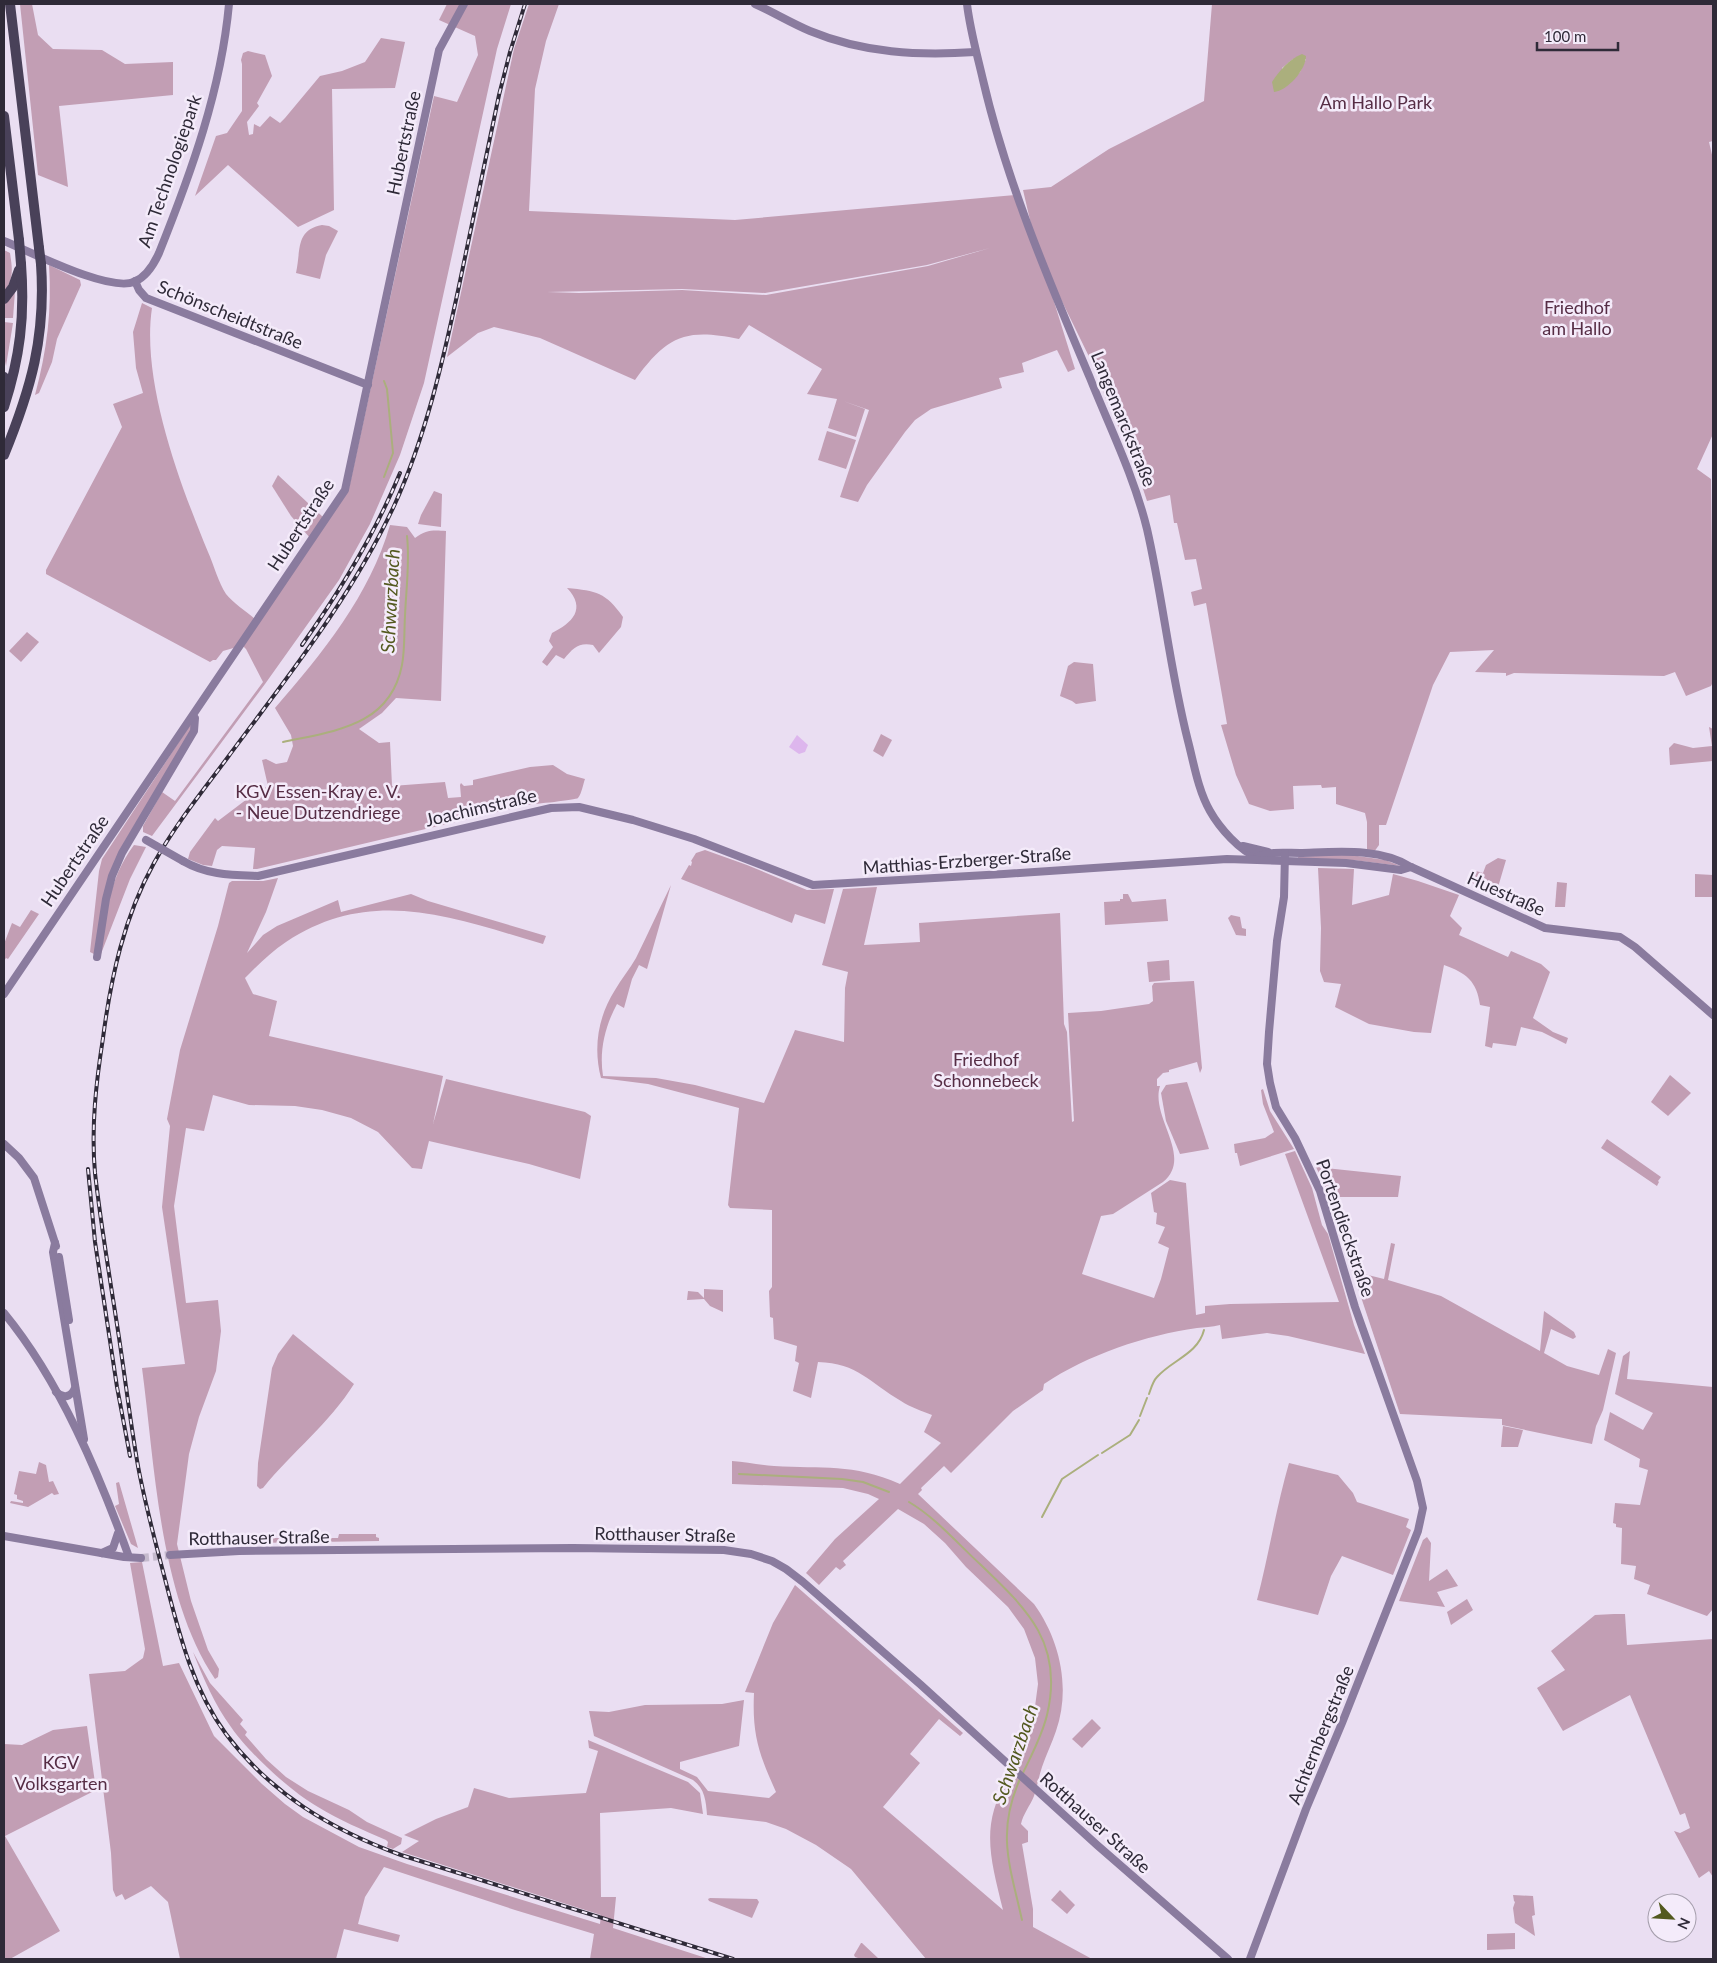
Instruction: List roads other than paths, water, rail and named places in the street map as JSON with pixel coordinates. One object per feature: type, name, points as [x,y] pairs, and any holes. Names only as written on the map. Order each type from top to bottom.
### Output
[{"type":"highway","points":[[4,455],[25,402],[38,351],[42,305],[40,248],[10,4]]},
{"type":"highway","points":[[4,116],[21,264],[23,318],[14,376],[4,407]]},
{"type":"highway","points":[[4,299],[13,287],[21,264]]},
{"type":"highway","points":[[4,377],[4,389]]},
{"type":"street","name":"Am Technologiepark","points":[[135,282],[145,274],[157,257],[198,148],[216,81],[229,4]]},
{"type":"street","name":"Hubertstraße","points":[[4,994],[345,490],[439,50],[464,4]]},
{"type":"street","points":[[755,4],[810,31],[857,45],[915,54],[975,52]]},
{"type":"street","name":"Langemarckstraße","points":[[967,4],[975,52],[1011,182],[1090,378],[1128,466],[1138,496],[1147,530],[1181,714],[1201,789],[1209,809],[1219,824],[1254,858]]},
{"type":"street","name":"Schönscheidtstraße","points":[[4,241],[101,280],[120,284],[135,282],[146,298],[368,385]]},
{"type":"street","points":[[97,957],[106,898],[112,876],[122,852],[194,731],[195,718],[193,716]]},
{"type":"street","name":"Joachimstraße","points":[[134,833],[183,861],[207,872],[224,875],[258,876],[458,828],[565,806],[579,807],[633,820],[694,839]]},
{"type":"street","name":"Matthias-Erzberger-Straße","points":[[694,839],[813,885],[1254,858],[1285,853]]},
{"type":"street","points":[[1239,845],[1270,856]]},
{"type":"street","name":"Huestraße","points":[[1285,853],[1333,852],[1372,854],[1403,862],[1410,867],[1545,928],[1620,937],[1635,947],[1713,1015]]},
{"type":"street","name":"Portendieckstraße","points":[[1285,853],[1284,897],[1277,941],[1269,1032],[1267,1064],[1270,1084],[1276,1107],[1295,1138],[1320,1191],[1355,1307],[1417,1481],[1423,1508],[1421,1522]]},
{"type":"street","name":"Matthias-Erzberger-Straße","points":[[1270,856],[1285,861]]},
{"type":"street","name":"Huestraße","points":[[1285,861],[1346,863],[1401,870],[1410,867]]},
{"type":"street","points":[[4,1144],[18,1156],[30,1171],[56,1243],[53,1252],[86,1451]]},
{"type":"street","points":[[4,1313],[24,1338],[72,1419],[129,1557]]},
{"type":"street","points":[[56,1392],[62,1396],[68,1396],[72,1394],[75,1388]]},
{"type":"street","points":[[72,1419],[75,1388]]},
{"type":"street","name":"Achternbergstraße","points":[[1250,1959],[1306,1810],[1421,1522]]},
{"type":"street","points":[[102,1553],[113,1548],[119,1531]]},
{"type":"street","points":[[4,1536],[141,1558]]},
{"type":"street","name":"Rotthauser Straße","points":[[170,1555],[239,1551],[574,1548],[724,1550],[752,1554],[772,1561],[803,1582],[1228,1959]]},
{"type":"waterway","name":"Schwarzbach","points":[[384,381],[387,389],[393,453],[384,477]]},
{"type":"waterway","name":"Schwarzbach","points":[[283,742],[321,734],[357,723],[372,714],[385,702],[395,686],[404,653],[408,566],[407,536]]},
{"type":"waterway","points":[[1149,1394],[1156,1379],[1163,1371],[1196,1345],[1204,1330]]},
{"type":"waterway","points":[[1140,1416],[1147,1398]]},
{"type":"waterway","points":[[1102,1453],[1130,1435],[1139,1420]]},
{"type":"waterway","points":[[1042,1517],[1062,1479],[1098,1455]]},
{"type":"waterway","name":"Schwarzbach","points":[[739,1474],[842,1479],[863,1482],[889,1492]]},
{"type":"waterway","name":"Schwarzbach","points":[[909,1502],[938,1523],[1014,1597],[1038,1630],[1046,1648],[1050,1668],[1051,1690],[1047,1715],[1022,1775]]},
{"type":"waterway","name":"Schwarzbach","points":[[1020,1779],[1008,1816],[1007,1833],[1010,1866],[1022,1920]]},
{"type":"tunnel","points":[[141,1558],[170,1555]]},
{"type":"railway","points":[[525,4],[499,95],[440,370],[415,453],[394,506],[358,573],[317,636],[171,835],[154,863],[134,905],[120,948],[106,1015],[95,1105],[95,1173],[132,1432],[147,1508],[188,1660],[204,1698],[226,1734],[263,1775],[283,1792],[304,1808],[351,1834],[401,1855],[733,1959]]},
{"type":"railway","points":[[302,645],[356,562],[400,473]]},
{"type":"railway","points":[[88,1169],[95,1242],[117,1387],[130,1456]]},
{"type":"park label","name":"Am Hallo Park","points":[[1376,103]]},
{"type":"park label","name":"Friedhof am Hallo","points":[[1577,318]]},
{"type":"park label","name":"KGV Essen-Kray e. V. - Neue Dutzendriege","points":[[318,802]]},
{"type":"park label","name":"Friedhof Schonnebeck","points":[[986,1070]]},
{"type":"park label","name":"KGV Volksgarten","points":[[61,1774]]}]
